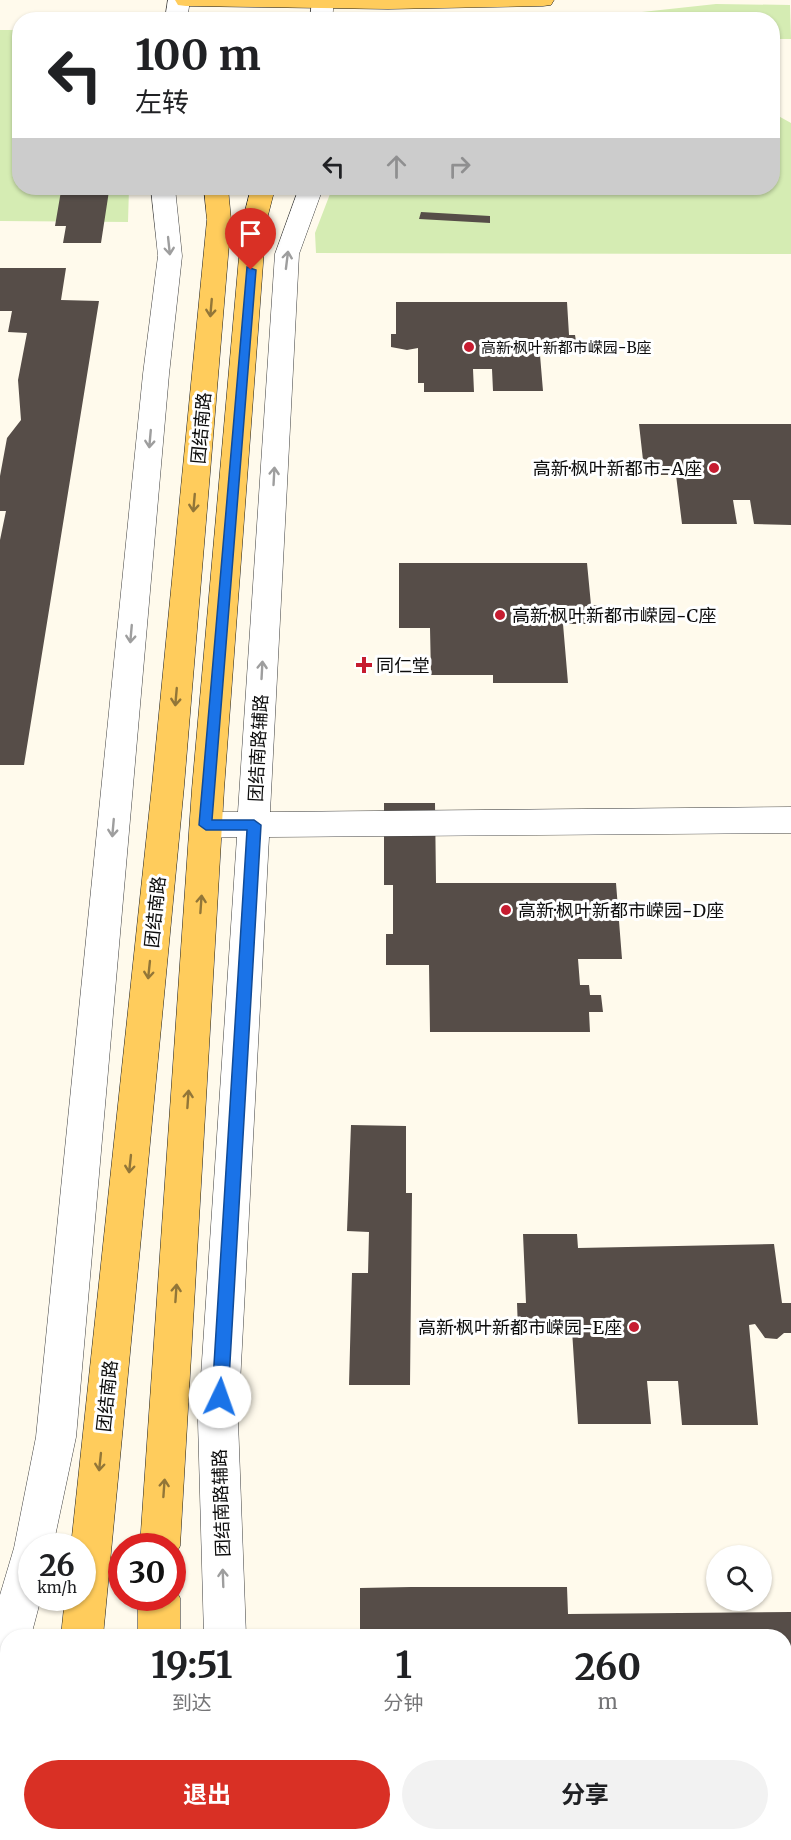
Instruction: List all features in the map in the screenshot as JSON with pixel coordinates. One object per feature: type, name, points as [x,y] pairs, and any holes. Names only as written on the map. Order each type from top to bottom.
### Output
[{"type":"main road","points":[[186,0],[226,7],[323,7],[543,0]]},
{"type":"main road","name":"团结南路","points":[[83,1629],[168,786],[219,220],[217,195]]},
{"type":"main road","name":"团结南路","points":[[161,1533],[206,825],[254,223],[261,195]]},
{"type":"main road","points":[[159,1611],[159,1629]]},
{"type":"street","points":[[36,1533],[56,1437],[154,386],[170,256],[164,195]]},
{"type":"street","name":"团结南路辅路","points":[[225,1629],[218,1421],[287,254],[308,195]]},
{"type":"street","points":[[206,825],[791,820]]},
{"type":"street","points":[[12,1629],[18,1606]]},
{"type":"green space","points":[[716,4],[790,5],[791,39],[780,39],[780,12],[642,12]]},
{"type":"green space","points":[[0,30],[12,30],[12,195],[129,195],[128,222],[0,221]]},
{"type":"green space","points":[[780,117],[791,123],[791,254],[316,253],[315,233],[330,195],[780,195]]},
{"type":"building","points":[[60,195],[108,195],[101,243],[63,243],[66,226],[55,226]]},
{"type":"building","points":[[421,212],[490,216],[490,223],[419,219]]},
{"type":"building","points":[[0,268],[66,268],[61,300],[99,301],[24,765],[0,765],[0,540],[6,511],[0,511],[0,476],[7,438],[21,420],[18,380],[27,333],[8,332],[12,311],[0,311]]},
{"type":"building","name":"高新·枫叶新都市嵘园-B座","points":[[396,302],[567,302],[569,335],[575,335],[577,347],[554,349],[552,343],[539,343],[543,391],[493,391],[492,369],[473,369],[474,392],[424,392],[424,383],[418,383],[418,348],[407,350],[391,347],[391,334],[396,334]]},
{"type":"building","name":"高新·枫叶新都市-A座","points":[[639,424],[791,424],[791,525],[754,524],[750,500],[733,500],[737,524],[682,524],[676,475],[638,475],[637,460],[643,460]]},
{"type":"building","name":"高新·枫叶新都市嵘园-C座","points":[[399,563],[587,563],[591,605],[600,605],[602,624],[563,624],[568,683],[493,683],[493,675],[431,675],[430,628],[399,628]]},
{"type":"building","name":"高新·枫叶新都市嵘园-D座","points":[[384,803],[435,803],[436,883],[616,883],[622,959],[578,959],[580,985],[589,985],[590,995],[601,995],[603,1012],[589,1012],[590,1032],[430,1032],[429,965],[386,965],[386,934],[393,934],[393,885],[384,885]]},
{"type":"building","points":[[351,1125],[406,1126],[406,1193],[412,1193],[410,1385],[349,1385],[352,1273],[368,1273],[369,1232],[347,1231]]},
{"type":"building","name":"高新·枫叶新都市嵘园-E座","points":[[523,1234],[577,1234],[578,1248],[774,1244],[782,1303],[791,1303],[791,1333],[784,1333],[777,1339],[765,1338],[755,1324],[749,1325],[758,1425],[682,1425],[678,1381],[647,1381],[651,1424],[578,1424],[572,1330],[518,1330],[517,1303],[526,1303]]},
{"type":"building","points":[[567,1587],[568,1614],[791,1612],[791,1629],[360,1629],[360,1588]]},
{"type":"place","name":"高新·枫叶新都市嵘园-B座","points":[[469,347]]},
{"type":"place","name":"高新·枫叶新都市-A座","points":[[714,468]]},
{"type":"place","name":"高新·枫叶新都市嵘园-C座","points":[[500,615]]},
{"type":"place","name":"同仁堂","points":[[364,665]]},
{"type":"place","name":"高新·枫叶新都市嵘园-D座","points":[[506,910]]},
{"type":"place","name":"高新·枫叶新都市嵘园-E座","points":[[634,1327]]},
{"type":"route","points":[[220,1397],[254,825],[206,825],[251,270]]}]
